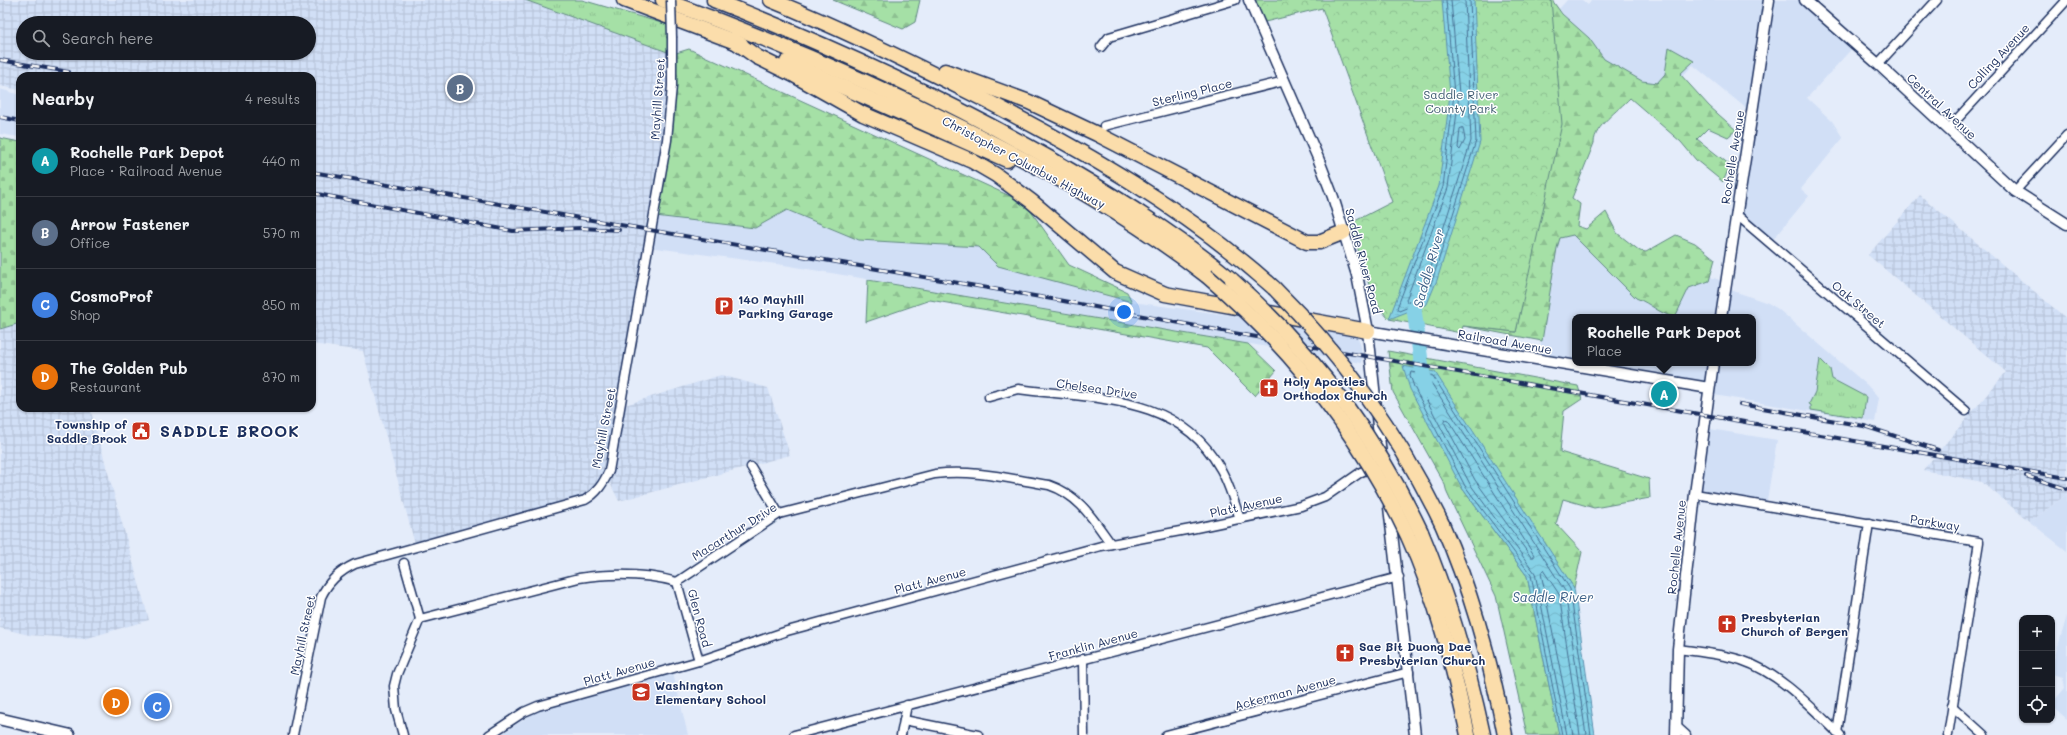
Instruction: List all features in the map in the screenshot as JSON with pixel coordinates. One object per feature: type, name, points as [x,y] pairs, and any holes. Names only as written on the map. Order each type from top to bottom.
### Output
[{"type":"highway","points":[[624,0],[733,40],[901,112],[1104,204]]},
{"type":"highway","name":"Christopher Columbus Highway","points":[[663,0],[781,45],[890,93],[1011,152],[1104,204],[1164,244],[1207,276],[1263,327],[1322,394],[1372,466],[1415,534],[1439,615],[1468,735]]},
{"type":"highway","name":"Christopher Columbus Highway","points":[[714,0],[879,70],[1012,137],[1141,213],[1190,247],[1232,280],[1278,324],[1333,387],[1384,462],[1415,534],[1452,613],[1469,671],[1483,735]]},
{"type":"highway","points":[[771,0],[874,45],[1017,117],[1123,176],[1210,234],[1274,288],[1328,345],[1365,393],[1411,463],[1442,524],[1464,578],[1483,636],[1505,735]]},
{"type":"highway","points":[[733,40],[757,56],[863,114],[972,161],[996,175],[1031,201],[1115,272],[1135,282],[1165,294],[1368,331]]},
{"type":"highway","points":[[874,45],[1029,102],[1097,134],[1307,242],[1319,242],[1344,232]]},
{"type":"main road","points":[[0,719],[68,735]]},
{"type":"street","name":"Mayhill Street","points":[[294,735],[321,597],[325,589],[338,574],[355,564],[585,500],[594,495],[605,480],[609,471],[667,140],[672,86],[670,0]]},
{"type":"street","points":[[1101,47],[1109,37],[1235,0]]},
{"type":"street","name":"Saddle River Road","points":[[1249,0],[1318,158],[1344,232],[1357,275],[1368,331],[1382,463],[1393,528],[1415,735]]},
{"type":"street","name":"Rochelle Avenue","points":[[1721,314],[1769,0]]},
{"type":"street","name":"Central Avenue","points":[[1805,0],[1878,64],[2015,191],[2067,224]]},
{"type":"street","points":[[1878,64],[1937,0]]},
{"type":"street","name":"Colling Avenue","points":[[1948,129],[2067,0]]},
{"type":"street","name":"Sterling Place","points":[[1104,126],[1285,81]]},
{"type":"street","points":[[2015,191],[2067,135]]},
{"type":"street","name":"Oak Street","points":[[1737,215],[1966,411]]},
{"type":"street","name":"Railroad Avenue","points":[[1368,331],[1572,365]]},
{"type":"street","name":"Railroad Avenue","points":[[1577,366],[1709,388]]},
{"type":"street","name":"Rochelle Avenue","points":[[1676,730],[1678,649],[1695,494],[1713,366]]},
{"type":"street","name":"Chelsea Drive","points":[[989,398],[1018,390],[1026,390],[1133,404],[1164,415],[1188,429],[1211,454],[1221,468],[1240,519]]},
{"type":"street","name":"Platt Avenue","points":[[488,735],[524,712],[538,706],[699,661],[786,631],[1111,544],[1301,506],[1325,497],[1361,472],[1382,463]]},
{"type":"street","points":[[752,467],[779,514]]},
{"type":"street","name":"Macarthur Drive","points":[[677,582],[779,514],[935,474],[970,472],[1059,488],[1078,501],[1111,544]]},
{"type":"street","name":"Parkway","points":[[1695,494],[1979,542],[1948,735]]},
{"type":"street","points":[[1839,734],[1869,523]]},
{"type":"street","points":[[403,735],[396,710],[394,686],[397,674],[420,619],[404,563]]},
{"type":"street","points":[[420,619],[579,578],[622,574],[647,576],[677,582]]},
{"type":"street","name":"Franklin Avenue","points":[[794,735],[1398,577]]},
{"type":"street","name":"Glen Road","points":[[677,582],[699,661]]},
{"type":"street","points":[[1678,649],[1729,657],[1759,667],[1784,683],[1839,734]]},
{"type":"street","points":[[1084,659],[1084,735]]},
{"type":"street","name":"Ackerman Avenue","points":[[1166,735],[1409,672]]},
{"type":"street","points":[[901,735],[907,706]]},
{"type":"street","points":[[1952,706],[1984,735]]},
{"type":"street","points":[[904,720],[978,735]]},
{"type":"street","points":[[1676,730],[1686,735]]},
{"type":"shaded area","points":[[0,0],[525,0],[673,54],[673,91],[622,406],[721,375],[768,388],[790,455],[619,501],[608,479],[588,499],[416,548],[363,351],[316,345],[316,72],[16,72],[16,89],[0,86]]},
{"type":"shaded area","points":[[1567,0],[1582,0],[1588,5],[1592,0],[1805,0],[1856,44],[1807,98],[1832,121],[1843,138],[1801,189],[1809,196],[1770,243],[1737,215],[1752,113],[1693,65],[1649,112],[1605,68],[1559,9]]},
{"type":"shaded area","points":[[0,89],[16,94],[16,136],[0,134]]},
{"type":"shaded area","points":[[316,153],[755,228],[787,210],[859,240],[979,247],[998,266],[1132,302],[1340,330],[1352,334],[1358,338],[1361,347],[1362,363],[784,265],[640,246]]},
{"type":"shaded area","points":[[1920,195],[2067,319],[2067,494],[2030,522],[1982,482],[1923,470],[2006,372],[1868,255]]},
{"type":"shaded area","points":[[1560,228],[1726,282],[1725,288],[1768,303],[1778,309],[1867,385],[1879,398],[1875,422],[1708,394],[1709,388],[1575,366],[1756,366],[1756,314],[1572,314],[1572,366],[1538,360]]},
{"type":"shaded area","points":[[16,324],[16,412],[91,412],[149,620],[84,639],[29,635],[0,628],[0,329]]},
{"type":"shaded area","points":[[1704,428],[1777,440],[1766,506],[1695,494]]},
{"type":"shaded area","points":[[2067,494],[2067,551],[2030,522]]},
{"type":"shaded area","points":[[2067,616],[2067,719],[2055,709],[2055,700],[2065,688],[2063,677],[2055,675],[2055,656]]},
{"type":"shaded area","name":"Washington Elementary School","points":[[673,673],[688,735],[501,735],[536,711]]},
{"type":"green space","points":[[525,0],[582,0],[672,26],[673,54]]},
{"type":"green space","points":[[833,0],[920,0],[915,22],[903,29]]},
{"type":"green space","name":"Saddle River County Park","points":[[1254,0],[1551,0],[1562,124],[1516,332],[1463,326],[1461,333],[1389,319],[1375,299],[1370,287],[1351,223],[1392,202],[1322,8],[1265,22]]},
{"type":"green space","points":[[1543,0],[1551,2],[1552,0],[1562,14],[1589,38],[1604,59],[1642,81],[1657,83],[1665,74],[1669,47],[1694,61],[1680,74],[1709,106],[1736,130],[1728,137],[1708,128],[1697,139],[1730,165],[1723,182],[1696,160],[1681,142],[1630,98],[1602,124],[1598,130],[1572,198],[1580,204],[1577,226],[1586,229],[1606,212],[1617,233],[1640,251],[1646,252],[1676,235],[1695,243],[1715,259],[1709,281],[1689,288],[1676,314],[1666,314],[1636,298],[1573,235],[1560,238],[1557,248],[1542,341],[1463,326],[1516,332],[1521,308]]},
{"type":"green space","points":[[689,49],[1025,203],[1069,265],[1127,292],[1132,302],[998,266],[979,247],[859,240],[787,210],[755,228],[655,216],[673,54]]},
{"type":"green space","points":[[0,138],[16,141],[16,324],[0,329]]},
{"type":"green space","points":[[868,280],[1248,344],[1276,371],[1255,396],[1207,348],[930,300],[866,322]]},
{"type":"green space","points":[[1388,351],[1578,386],[1582,399],[1564,411],[1560,452],[1649,479],[1650,498],[1594,508],[1563,499],[1556,524],[1582,552],[1574,588],[1436,389],[1462,488],[1527,576],[1559,735],[1527,735],[1496,596],[1447,493],[1445,485],[1393,392]]},
{"type":"green space","points":[[1820,359],[1830,369],[1832,379],[1866,397],[1863,418],[1811,410],[1811,405],[1809,404],[1815,392]]},
{"type":"water","name":"Saddle River","points":[[1442,0],[1474,0],[1480,142],[1437,280],[1427,304],[1389,319],[1439,186],[1450,94]]},
{"type":"water","name":"Saddle River","points":[[1403,366],[1435,372],[1574,588],[1595,735],[1559,735],[1527,576],[1462,488],[1410,389]]},
{"type":"waterway","name":"Saddle River","points":[[1421,291],[1414,309],[1425,391]]},
{"type":"railway","points":[[0,60],[69,72]]},
{"type":"railway","points":[[0,117],[16,120]]},
{"type":"railway","points":[[316,173],[1058,300],[1228,332],[2067,478]]},
{"type":"railway","points":[[316,194],[513,231],[581,228],[619,230]]},
{"type":"railway","points":[[1740,404],[1864,426],[1938,450]]},
{"type":"railway","points":[[2026,476],[2067,489]]},
{"type":"place","name":"Arrow Fastener","points":[[460,88]]},
{"type":"place","name":"140 Mayhill Parking Garage","points":[[724,306]]},
{"type":"place","name":"Holy Apostles Orthodox Church","points":[[1269,388]]},
{"type":"place","name":"Rochelle Park Depot","points":[[1664,394]]},
{"type":"place","name":"Township of Saddle Brook","points":[[141,431]]},
{"type":"place","name":"Presbyterian Church of Bergen","points":[[1727,624]]},
{"type":"place","name":"Sae Bit Duong Dae Presbyterian Church","points":[[1345,653]]},
{"type":"place","name":"Washington Elementary School","points":[[641,692]]},
{"type":"place","name":"The Golden Pub","points":[[116,702]]},
{"type":"place","name":"CosmoProf","points":[[157,706]]},
{"type":"district","name":"SADDLE BROOK","points":[[230,430]]}]
